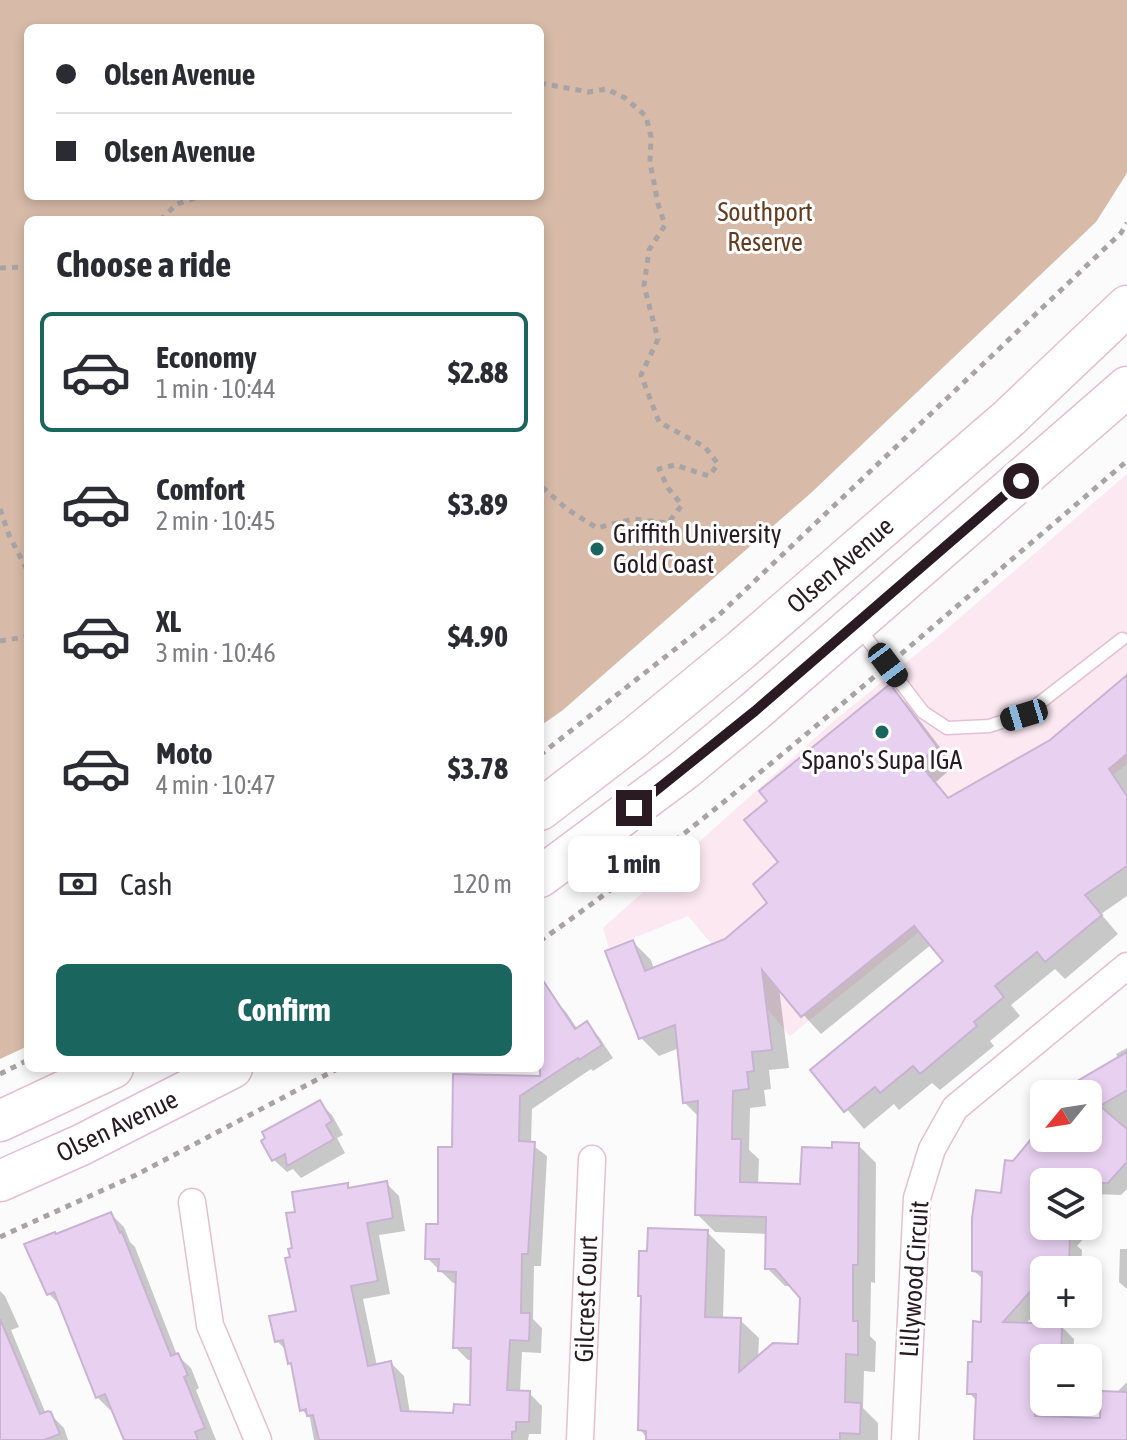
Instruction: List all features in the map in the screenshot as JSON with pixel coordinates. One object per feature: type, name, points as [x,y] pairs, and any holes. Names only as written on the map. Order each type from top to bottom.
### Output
[{"type":"main road","name":"Olsen Avenue","points":[[544,807],[741,650],[1009,418],[1127,306]]},
{"type":"main road","points":[[544,874],[684,770],[856,625],[1127,387]]},
{"type":"main road","name":"Olsen Avenue","points":[[0,1121],[104,1072]]},
{"type":"main road","name":"Olsen Avenue","points":[[0,1181],[81,1145],[224,1072]]},
{"type":"street","name":"Lillywood Circuit","points":[[905,1440],[917,1198],[932,1149],[955,1108],[1127,966]]},
{"type":"street","name":"Gilcrest Court","points":[[580,1440],[592,1159]]},
{"type":"street","points":[[192,1202],[210,1325],[258,1440]]},
{"type":"lane","points":[[856,625],[923,712],[947,728],[989,726],[1024,715],[1122,639]]},
{"type":"path","points":[[544,84],[589,92],[607,89],[625,98],[646,116],[651,137],[650,162],[665,225],[649,250],[644,286],[658,339],[641,375],[659,422],[705,447],[718,464],[709,476],[675,465],[659,469],[668,488],[682,505],[668,523],[633,519],[597,528],[567,509],[544,489]]},
{"type":"path","points":[[164,216],[177,204],[189,200]]},
{"type":"path","points":[[544,752],[720,614],[1121,233],[1127,223]]},
{"type":"path","points":[[0,268],[24,267]]},
{"type":"path","points":[[544,938],[615,887],[799,741],[1127,461]]},
{"type":"path","points":[[0,509],[24,564]]},
{"type":"path","points":[[0,641],[24,637]]},
{"type":"path","points":[[0,1074],[24,1062]]},
{"type":"path","points":[[0,1237],[136,1175],[331,1072]]},
{"type":"shaded area","points":[[1127,474],[1127,764],[790,1036],[688,916],[609,948],[603,928],[835,720],[934,640]]},
{"type":"green space","name":"Southport Reserve","points":[[0,0],[1127,0],[1127,173],[1096,222],[812,492],[563,710],[544,723],[544,216],[24,216],[24,1048],[0,1059]]},
{"type":"building","points":[[1127,675],[1127,754],[1109,769],[1127,796],[1127,866],[1085,895],[1102,915],[1045,962],[1037,952],[995,986],[1004,997],[974,1022],[977,1026],[920,1074],[913,1066],[880,1093],[875,1087],[844,1112],[810,1070],[943,961],[914,926],[801,1017],[762,970],[772,1050],[752,1052],[754,1071],[747,1072],[749,1089],[733,1091],[732,1139],[741,1139],[740,1182],[800,1184],[802,1147],[832,1148],[832,1142],[859,1143],[858,1265],[853,1265],[853,1321],[858,1321],[858,1355],[846,1354],[845,1402],[861,1403],[860,1434],[840,1433],[840,1440],[646,1440],[646,1431],[638,1430],[641,1296],[638,1296],[639,1251],[647,1251],[648,1228],[708,1230],[705,1317],[741,1318],[739,1372],[773,1343],[798,1344],[800,1298],[775,1269],[765,1269],[766,1217],[695,1215],[698,1101],[683,1103],[675,1025],[639,1039],[605,951],[633,940],[645,971],[725,939],[767,903],[753,884],[778,862],[744,820],[767,801],[759,791],[890,684],[937,747],[919,763],[948,798],[1050,740]]},
{"type":"building","points":[[544,982],[575,1029],[587,1021],[602,1045],[520,1096],[519,1141],[535,1142],[528,1254],[522,1254],[521,1313],[530,1313],[529,1341],[510,1340],[507,1390],[530,1391],[529,1422],[516,1422],[512,1440],[319,1440],[313,1415],[307,1416],[306,1409],[300,1411],[291,1363],[288,1364],[283,1340],[275,1342],[269,1316],[296,1311],[285,1258],[290,1257],[288,1249],[292,1248],[286,1213],[295,1212],[292,1192],[348,1183],[348,1188],[387,1181],[393,1218],[367,1223],[378,1281],[351,1286],[368,1366],[391,1361],[401,1411],[453,1413],[454,1404],[470,1405],[471,1348],[453,1348],[456,1272],[438,1271],[439,1259],[425,1259],[426,1224],[438,1224],[438,1147],[452,1147],[453,1074],[540,1076],[540,1072],[544,1072]]},
{"type":"building","points":[[1127,1052],[1127,1090],[1102,1105],[1102,1080],[1079,1080]]},
{"type":"building","points":[[320,1100],[332,1121],[326,1125],[334,1139],[287,1166],[285,1154],[272,1161],[261,1141],[265,1138],[262,1132]]},
{"type":"building","points":[[1102,1108],[1127,1129],[1127,1162],[1108,1183],[1102,1183],[1102,1168],[1030,1168],[1030,1240],[1070,1240],[1069,1256],[1030,1256],[1030,1292],[1003,1322],[1030,1323],[1030,1328],[1062,1328],[1061,1344],[1030,1344],[1030,1416],[1100,1418],[1102,1391],[1127,1392],[1127,1440],[974,1440],[976,1394],[967,1394],[968,1362],[972,1362],[973,1321],[981,1322],[982,1272],[972,1271],[972,1218],[976,1190],[1001,1193],[1005,1160],[1013,1161],[1030,1140],[1030,1152],[1102,1152]]},
{"type":"building","points":[[111,1212],[122,1232],[171,1356],[178,1353],[188,1375],[184,1377],[205,1428],[195,1432],[198,1440],[124,1440],[105,1394],[96,1398],[54,1292],[47,1295],[24,1244]]},
{"type":"building","points":[[0,1319],[40,1414],[51,1412],[60,1434],[44,1440],[0,1440]]},
{"type":"place","name":"Griffith University Gold Coast","points":[[597,549]]},
{"type":"place","name":"Spano's Supa IGA","points":[[882,732]]},
{"type":"route","points":[[634,808],[755,711],[1021,481]]}]
